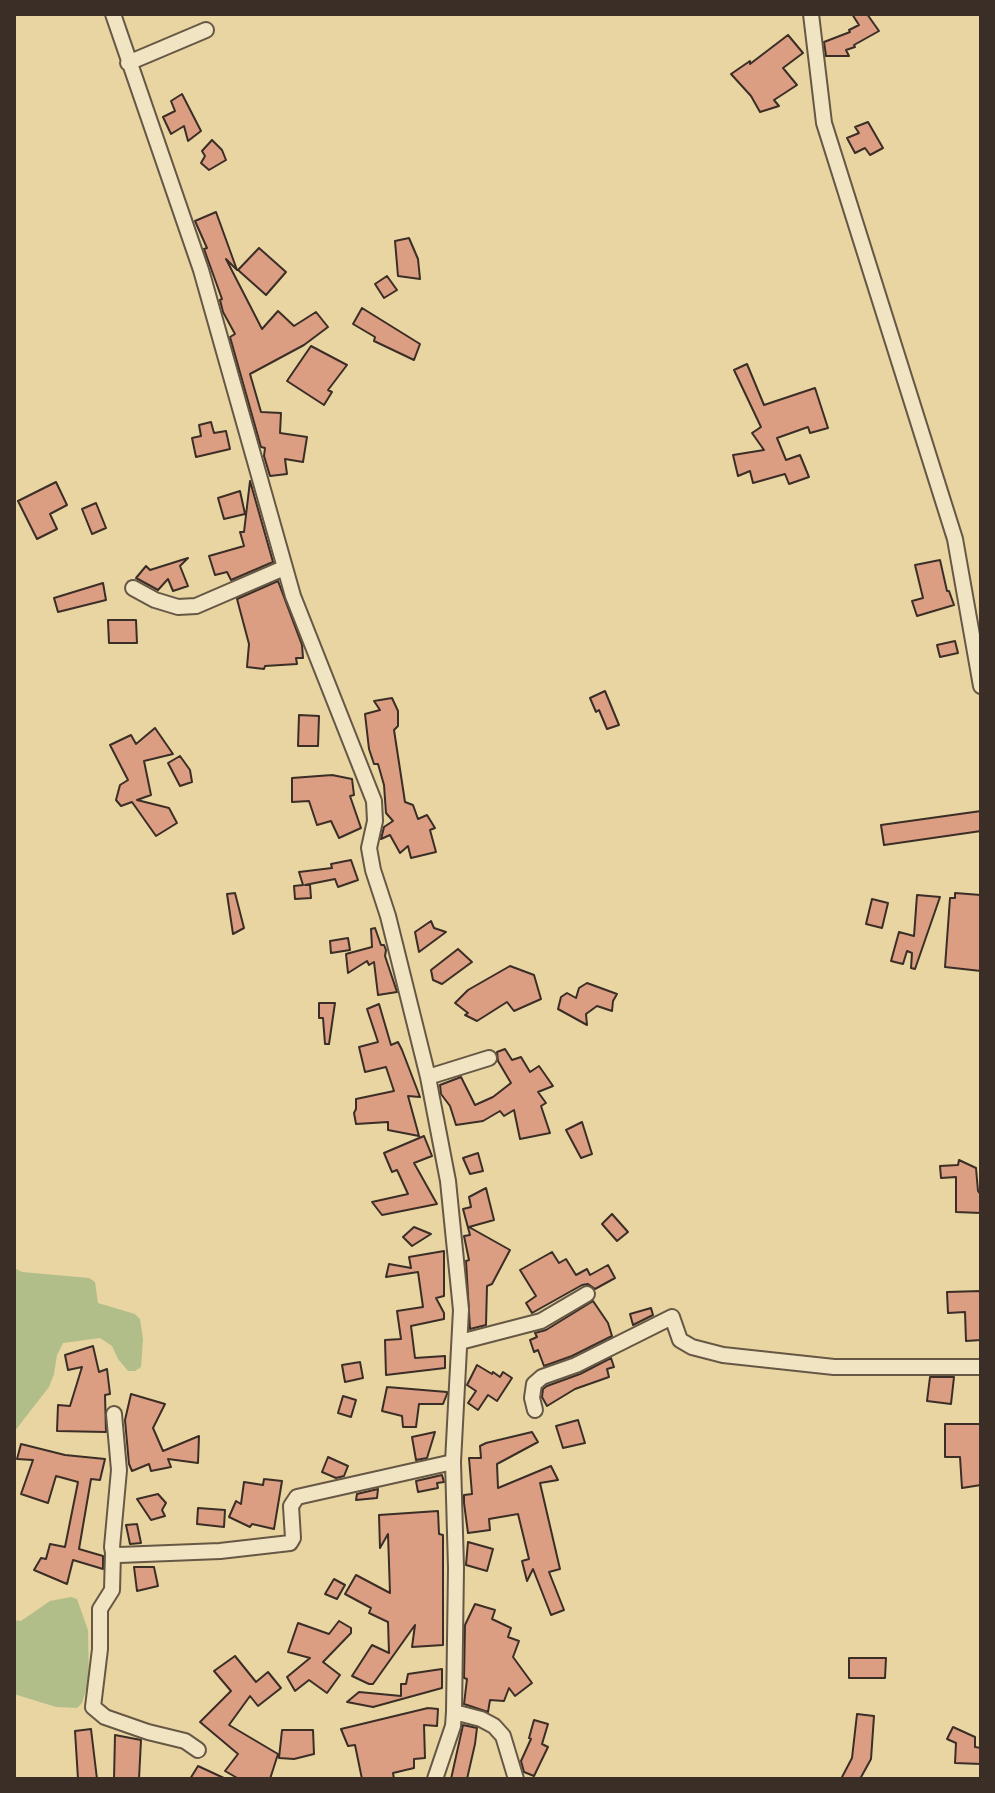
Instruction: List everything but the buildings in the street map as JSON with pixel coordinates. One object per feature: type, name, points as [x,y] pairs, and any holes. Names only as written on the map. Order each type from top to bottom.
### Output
[{"type":"street","points":[[113,14],[201,270],[293,596],[374,801],[375,821],[369,848],[373,870],[388,916],[428,1077],[448,1181],[461,1310],[453,1462],[456,1568],[454,1712],[453,1726],[435,1779]]},
{"type":"street","points":[[811,14],[824,123],[955,539],[981,686]]},
{"type":"street","points":[[128,63],[206,30]]},
{"type":"street","points":[[133,588],[155,600],[178,607],[196,606],[284,568]]},
{"type":"street","points":[[428,1077],[489,1058]]},
{"type":"street","points":[[460,1342],[541,1321],[587,1294]]},
{"type":"street","points":[[535,1410],[532,1398],[534,1384],[542,1377],[576,1365],[672,1317],[680,1340],[692,1347],[723,1355],[834,1367],[981,1367]]},
{"type":"street","points":[[114,1414],[119,1470],[112,1590],[100,1609],[100,1649],[93,1707],[105,1717],[185,1741],[198,1750]]},
{"type":"street","points":[[113,1553],[220,1551],[290,1543],[293,1538],[291,1506],[297,1497],[453,1462]]},
{"type":"street","points":[[454,1712],[494,1726],[503,1736],[516,1779]]},
{"type":"green space","points":[[14,1268],[22,1272],[89,1278],[95,1282],[98,1303],[135,1314],[140,1319],[143,1339],[141,1367],[135,1371],[128,1371],[112,1346],[100,1338],[63,1343],[49,1387],[14,1432]]},
{"type":"green space","points":[[71,1597],[77,1599],[88,1630],[89,1680],[82,1703],[77,1708],[56,1707],[14,1694],[14,1620],[21,1621],[50,1601]]}]
